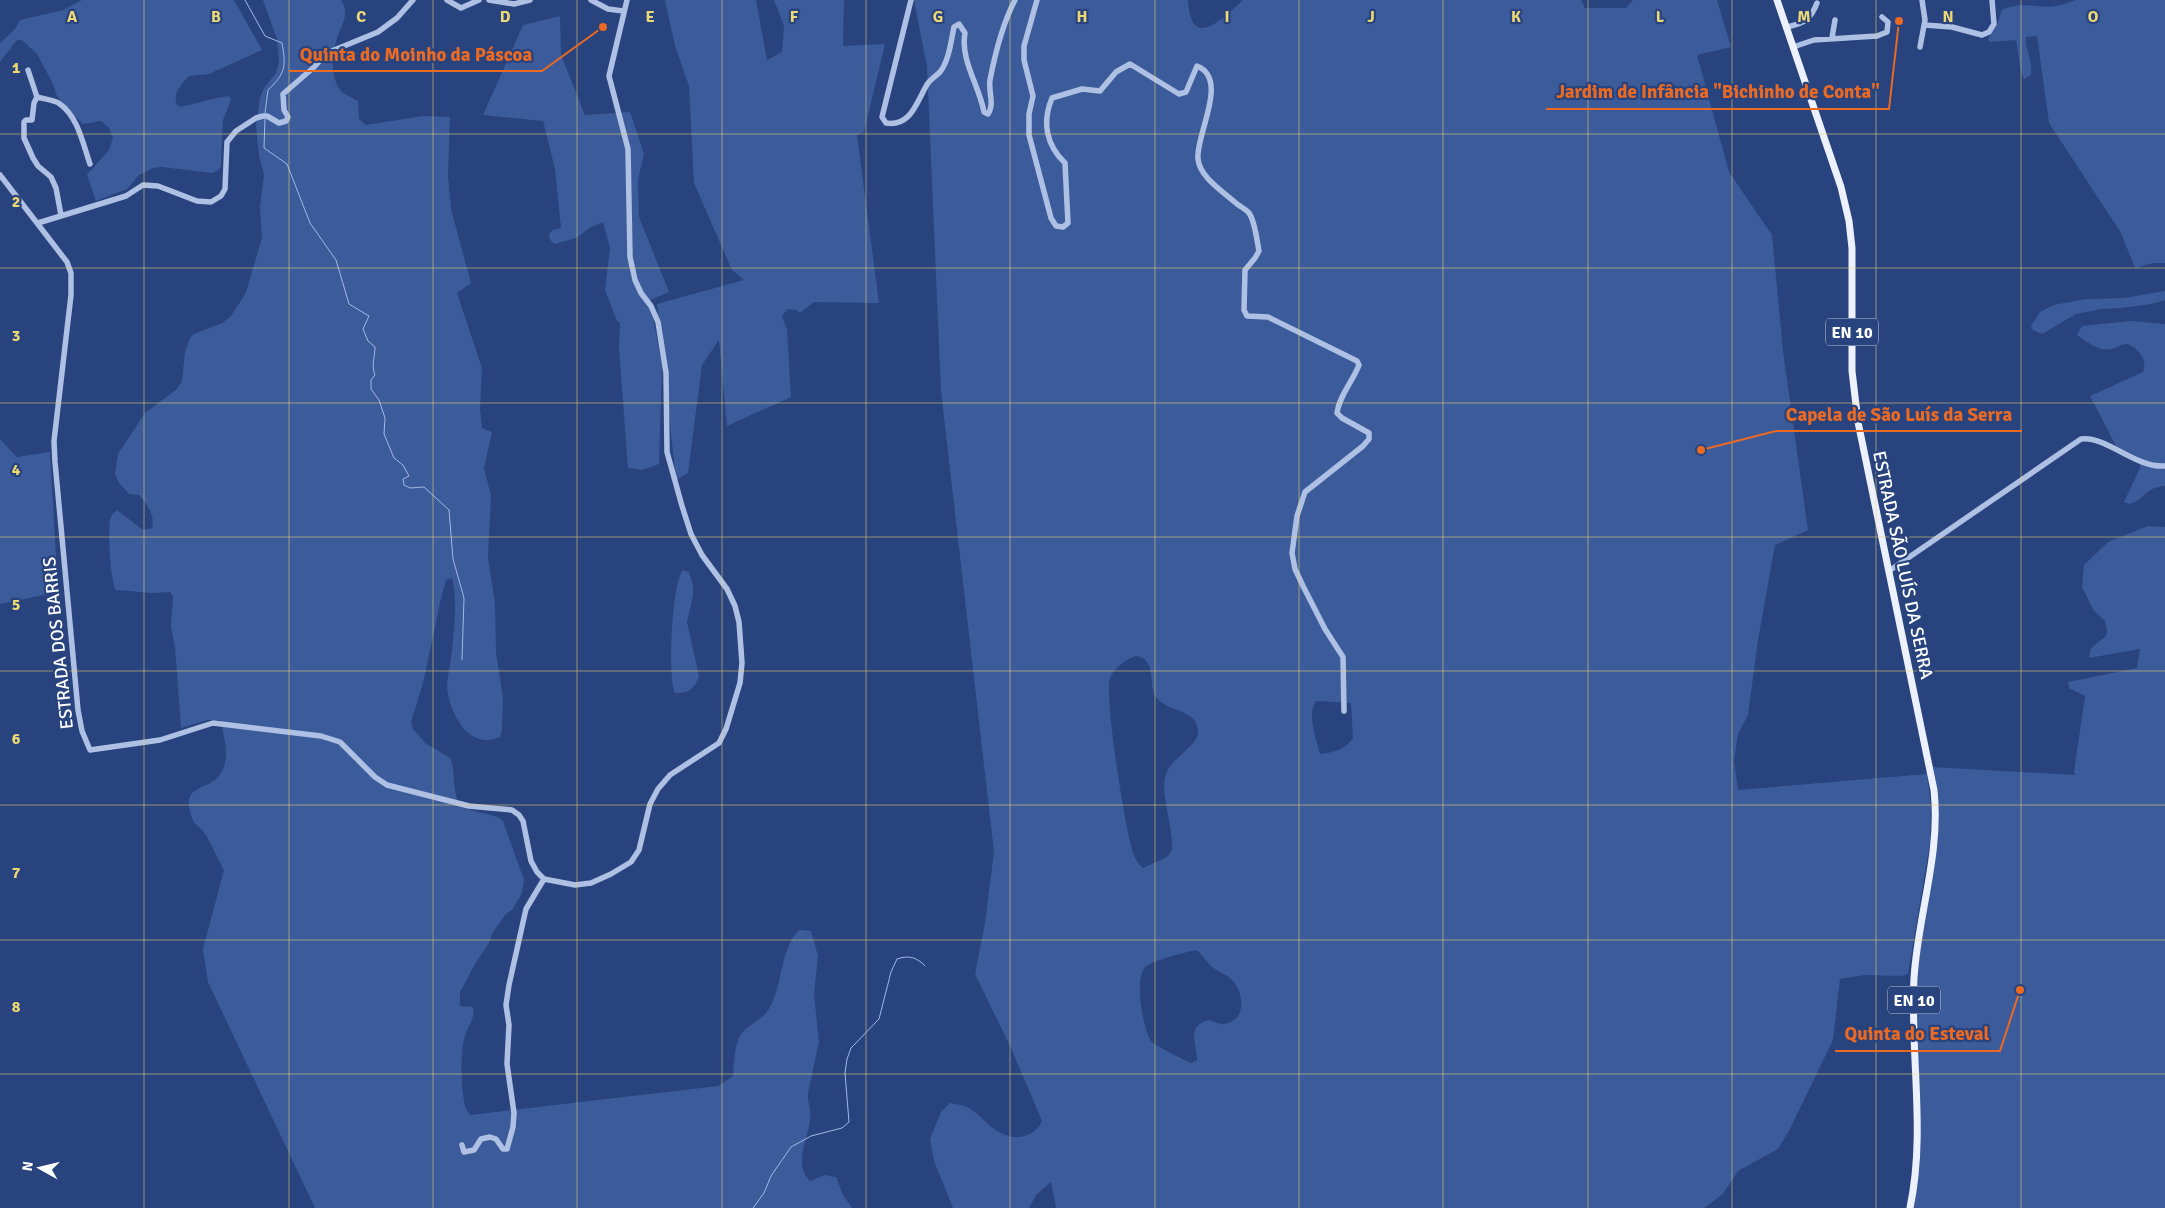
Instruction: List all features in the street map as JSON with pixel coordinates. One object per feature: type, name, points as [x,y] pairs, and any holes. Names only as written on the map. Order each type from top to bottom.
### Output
[{"type":"main road","name":"ESTRADA SÃO LUÍS DA SERRA","points":[[1777,0],[1841,187],[1849,221],[1852,248],[1854,394],[1860,435],[1931,771],[1936,817],[1934,852],[1915,974],[1918,1154],[1910,1208]]},
{"type":"street","points":[[38,223],[126,196],[143,185],[158,186],[204,202],[210,202],[222,196],[225,189],[227,142],[236,131],[256,118],[264,116],[279,123],[286,121],[288,117],[284,110],[284,94],[290,87],[313,68],[327,53],[378,32],[397,18],[413,0]]},
{"type":"street","points":[[447,0],[461,8],[479,0]]},
{"type":"street","points":[[489,0],[514,4],[530,0]]},
{"type":"street","points":[[591,0],[608,10],[623,11]]},
{"type":"street","points":[[462,1144],[464,1152],[474,1150],[480,1139],[490,1137],[496,1139],[503,1149],[507,1149],[513,1127],[514,1113],[507,1064],[509,1025],[506,1005],[526,909],[544,879],[575,885],[590,883],[611,874],[631,862],[639,850],[650,804],[658,789],[670,775],[719,743],[734,705],[740,683],[742,663],[739,622],[735,606],[727,589],[702,555],[690,534],[667,452],[666,372],[658,322],[635,280],[630,257],[628,238],[628,149],[609,76],[627,0]]},
{"type":"street","points":[[911,0],[882,117],[886,123],[893,124],[903,120],[914,110],[928,82],[941,71],[946,62],[954,27],[959,24],[965,33],[963,45],[982,97],[984,112],[988,114],[992,108],[990,81],[1000,42],[1015,0]]},
{"type":"street","points":[[1037,0],[1024,46],[1024,60],[1033,96],[1029,114],[1029,135],[1051,218],[1056,226],[1063,227],[1068,223],[1065,163],[1054,152],[1047,124],[1047,110],[1052,98],[1082,89],[1100,91],[1116,72],[1130,64],[1178,94],[1186,92],[1197,66],[1202,68],[1211,87],[1209,112],[1197,155],[1199,166],[1210,180],[1250,213],[1259,251],[1245,270],[1244,310],[1247,316],[1268,317],[1357,361],[1359,365],[1338,405],[1337,413],[1342,418],[1369,432],[1369,439],[1363,446],[1305,492],[1296,516],[1292,553],[1295,569],[1303,586],[1325,629],[1343,657],[1344,711]]},
{"type":"street","points":[[1920,47],[1924,25],[1922,0]]},
{"type":"street","points":[[1924,25],[1952,27],[1982,35],[1986,34],[1994,24],[1992,0]]},
{"type":"street","points":[[1787,27],[1803,23],[1813,15],[1817,3]]},
{"type":"street","points":[[1793,47],[1814,40],[1832,38],[1842,40],[1877,36],[1887,32],[1888,22],[1882,17]]},
{"type":"street","points":[[1832,38],[1835,20]]},
{"type":"street","points":[[28,70],[37,97],[34,103],[32,120],[24,122],[24,138],[38,166],[51,177],[56,188],[61,215]]},
{"type":"street","points":[[37,97],[60,104],[78,127],[90,164]]},
{"type":"street","name":"ESTRADA DOS BARRIS","points":[[0,175],[58,249],[71,273],[71,295],[54,441],[78,710],[82,731],[90,750],[160,740],[214,723],[321,736],[340,742],[375,777],[387,785],[468,806],[512,810],[520,815],[532,860],[537,872],[544,879]]},
{"type":"street","points":[[1889,571],[2081,439],[2088,438],[2099,442],[2150,466],[2165,466]]},
{"type":"shaded area","points":[[82,0],[234,0],[262,50],[209,74],[189,76],[176,93],[177,105],[181,107],[229,96],[231,100],[223,120],[221,166],[219,170],[212,173],[162,167],[153,168],[139,175],[127,189],[96,201],[87,175],[109,150],[113,138],[109,128],[101,121],[83,124],[75,117],[57,96],[52,82],[37,54],[22,40],[17,40],[0,62],[0,43],[15,29],[20,20],[63,10]]},
{"type":"shaded area","points":[[263,0],[341,0],[345,13],[333,55],[333,71],[341,91],[358,101],[359,119],[366,125],[423,116],[450,117],[448,176],[451,209],[471,283],[457,293],[482,368],[480,409],[482,428],[492,432],[484,468],[491,496],[488,557],[495,604],[496,652],[503,698],[502,730],[500,737],[489,740],[479,739],[470,735],[463,728],[452,709],[447,681],[455,618],[455,597],[452,578],[446,580],[442,594],[423,683],[411,722],[413,729],[425,743],[450,758],[456,796],[461,805],[493,815],[503,821],[524,880],[522,893],[512,910],[506,914],[493,932],[489,943],[460,992],[460,1006],[473,1007],[474,1012],[465,1035],[462,1056],[462,1084],[466,1109],[470,1115],[718,1086],[733,1076],[734,1057],[741,1034],[767,1012],[776,992],[784,959],[792,939],[799,930],[811,931],[818,956],[814,994],[819,1042],[808,1093],[810,1117],[803,1152],[803,1167],[805,1175],[810,1181],[824,1175],[836,1177],[843,1195],[852,1208],[315,1208],[208,982],[203,949],[224,870],[204,833],[195,824],[189,804],[190,797],[194,792],[212,782],[223,769],[226,751],[221,720],[207,720],[181,728],[175,647],[171,627],[173,596],[170,592],[152,593],[116,590],[112,577],[109,545],[110,520],[117,510],[143,530],[152,528],[153,523],[150,511],[139,495],[129,494],[119,483],[115,474],[118,454],[145,413],[177,389],[182,381],[185,352],[190,338],[194,334],[222,323],[230,317],[241,301],[246,292],[262,238],[260,207],[264,175],[259,156],[256,126],[260,97],[264,88],[276,73],[279,63],[277,39]]},
{"type":"shaded area","points":[[665,0],[756,0],[767,60],[782,52],[784,26],[774,0],[844,0],[843,46],[885,44],[864,132],[857,135],[879,303],[814,302],[800,313],[797,310],[788,309],[782,316],[787,330],[791,397],[727,426],[719,340],[702,365],[688,473],[676,480],[657,304],[744,280],[732,270],[694,183],[689,86],[675,46]]},
{"type":"shaded area","points":[[914,0],[1188,0],[1190,16],[1195,25],[1201,28],[1209,27],[1217,22],[1243,0],[1581,0],[1585,8],[1626,8],[1633,0],[1717,0],[1731,47],[1697,55],[1729,172],[1772,235],[1783,351],[1808,530],[1775,545],[1758,640],[1748,715],[1738,734],[1734,761],[1738,790],[1927,774],[1931,808],[1930,843],[1908,974],[1901,976],[1865,975],[1840,979],[1833,1040],[1789,1131],[1778,1149],[1738,1171],[1723,1194],[1704,1208],[1056,1208],[1051,1182],[1036,1195],[1029,1208],[953,1208],[934,1161],[930,1139],[941,1112],[950,1103],[969,1108],[998,1132],[1014,1137],[1031,1134],[1042,1121],[1011,1048],[975,974],[985,923],[994,852],[941,391],[927,67]],"holes":[[[1132,657],[1143,658],[1147,662],[1150,667],[1153,691],[1156,697],[1167,706],[1193,719],[1197,725],[1198,732],[1194,742],[1169,768],[1164,782],[1172,850],[1167,857],[1143,868],[1134,856],[1127,828],[1119,784],[1109,689],[1110,678],[1117,667]],[[1317,701],[1351,703],[1353,738],[1339,750],[1321,754],[1319,751],[1312,718],[1312,711]],[[1196,950],[1211,966],[1232,980],[1241,998],[1240,1011],[1232,1021],[1221,1024],[1210,1020],[1202,1022],[1197,1026],[1194,1036],[1197,1060],[1191,1063],[1153,1043],[1145,1026],[1140,993],[1142,973],[1145,967]]]},
{"type":"shaded area","points":[[2075,0],[2165,0],[2165,263],[2153,263],[2135,268],[2121,233],[2049,123],[2037,36],[2026,37],[2031,75],[2024,79],[2016,40],[1990,42],[1988,39],[1997,25],[2002,10],[2023,5],[2049,7]]},
{"type":"shaded area","points":[[560,16],[561,55],[585,115],[630,112],[644,154],[638,180],[639,217],[669,292],[650,300],[662,366],[659,464],[642,470],[628,468],[619,348],[620,323],[617,321],[605,290],[610,248],[603,222],[591,227],[576,238],[555,244],[550,240],[549,234],[553,230],[561,228],[555,169],[543,121],[483,115],[523,25]]},
{"type":"shaded area","points":[[2165,291],[2165,300],[2151,304],[2101,309],[2076,314],[2042,334],[2033,330],[2031,326],[2040,312],[2054,305],[2086,299],[2124,298]]},
{"type":"shaded area","points":[[2131,321],[2165,324],[2165,486],[2152,489],[2134,503],[2129,504],[2124,502],[2140,468],[2139,457],[2116,446],[2090,396],[2143,372],[2144,363],[2142,355],[2128,344],[2107,350],[2093,346],[2077,335],[2082,326]]},
{"type":"shaded area","points":[[0,439],[17,457],[50,452],[58,592],[0,604]]},
{"type":"shaded area","points":[[2148,526],[2165,527],[2165,1208],[1906,1208],[1914,1161],[1915,975],[1939,819],[1938,793],[1933,767],[2075,775],[2085,696],[2069,688],[2068,682],[2137,668],[2140,649],[2089,658],[2091,648],[2106,636],[2107,631],[2105,621],[2094,611],[2082,587],[2084,565],[2108,542]]},
{"type":"shaded area","points":[[683,570],[689,572],[693,585],[693,596],[687,622],[699,676],[696,684],[691,689],[675,693],[671,670],[672,631],[676,592]]},
{"type":"waterway","points":[[245,0],[265,36],[282,43],[283,69],[278,79],[268,90],[265,113]]},
{"type":"waterway","points":[[265,119],[264,148],[287,164],[310,223],[336,260],[349,304],[369,316],[363,329],[368,341],[375,347],[373,364],[375,375],[371,380],[371,389],[379,400],[385,418],[384,434],[394,458],[403,465],[409,476],[403,479],[404,485],[410,488],[424,487],[449,510],[453,559],[464,598],[462,660]]},
{"type":"waterway","points":[[753,1208],[764,1193],[771,1176],[791,1147],[811,1136],[842,1128],[849,1122],[845,1073],[851,1048],[879,1019],[891,972],[897,959],[912,958],[925,966]]},
{"type":"place","name":"Jardim de Infância \"Bichinho de Conta\"","points":[[1899,21]]},
{"type":"place","name":"Quinta do Moinho da Páscoa","points":[[603,27]]},
{"type":"place","name":"Capela de São Luís da Serra","points":[[1701,450]]},
{"type":"place","name":"Quinta do Esteval","points":[[2020,990]]}]
